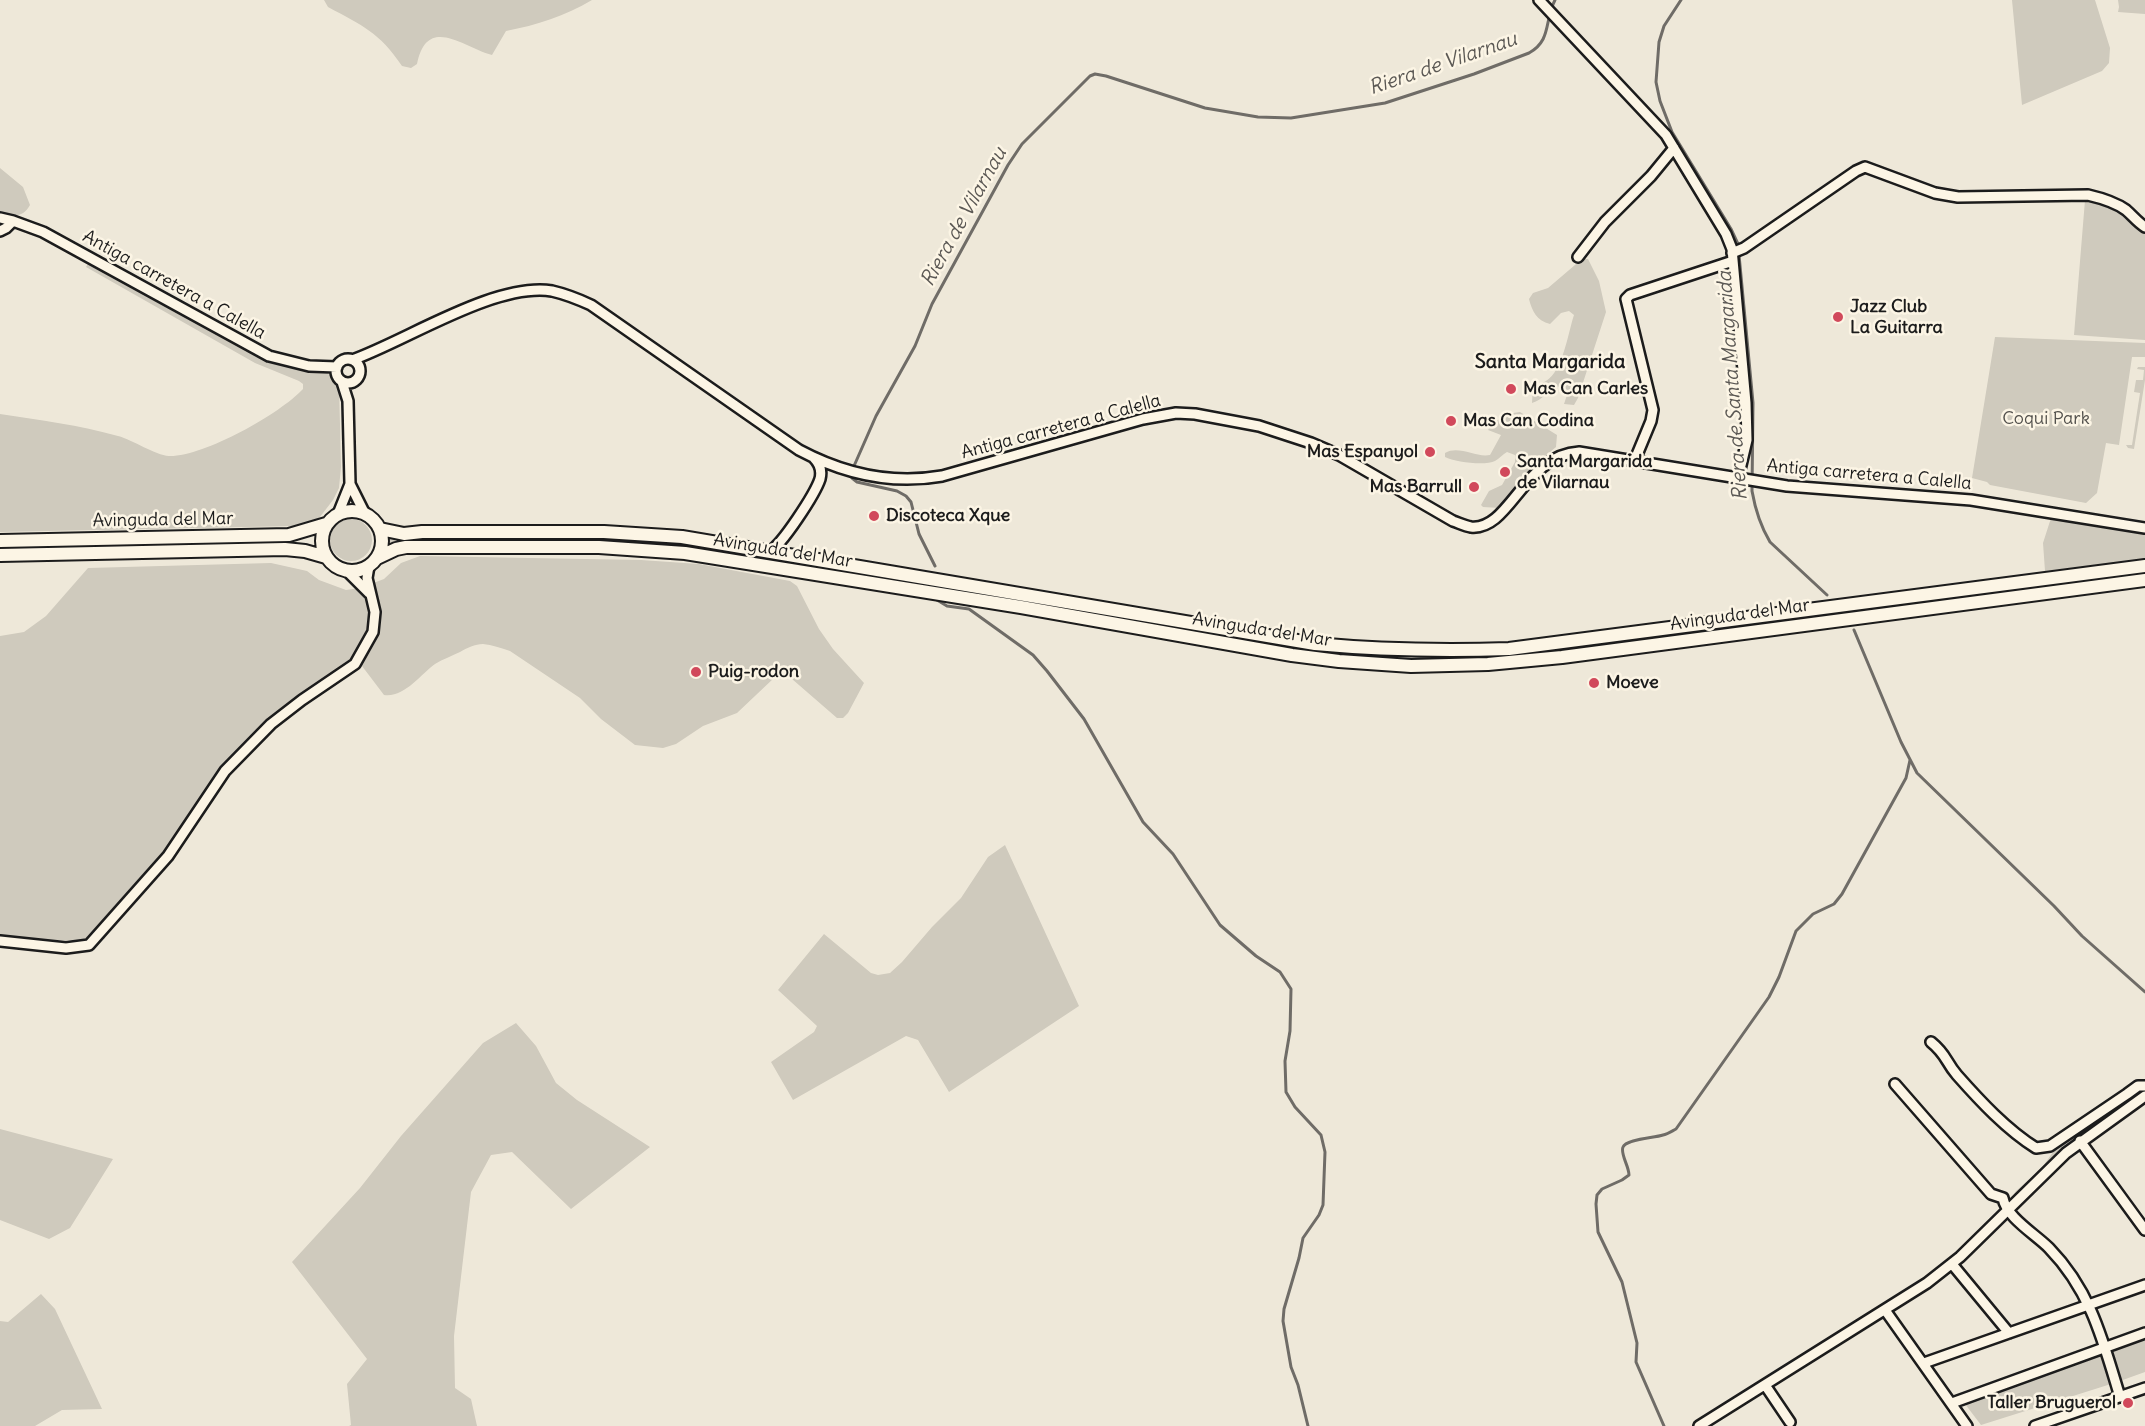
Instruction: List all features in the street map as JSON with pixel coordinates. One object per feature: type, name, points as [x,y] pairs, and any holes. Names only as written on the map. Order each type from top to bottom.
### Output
[{"type":"main road","points":[[356,511],[365,514],[374,520],[380,529],[381,549],[373,562],[354,572],[338,569],[326,557],[321,541],[326,524],[338,514],[356,511]]},
{"type":"main road","name":"Avinguda del Mar","points":[[0,541],[289,535],[326,524]]},
{"type":"main road","name":"Avinguda del Mar","points":[[380,529],[404,534],[422,532],[604,532],[682,537],[1315,644],[1449,651],[1509,649],[2145,566]]},
{"type":"main road","name":"Avinguda del Mar","points":[[373,562],[396,549],[406,547],[599,547],[685,553],[1021,607],[1292,655],[1411,666],[1488,664],[1562,657],[2145,580]]},
{"type":"main road","name":"Avinguda del Mar","points":[[0,555],[285,549],[326,557]]},
{"type":"street","points":[[1539,0],[1653,119],[1674,148],[1726,234],[1732,257],[1746,403],[1747,440],[1741,479]]},
{"type":"street","points":[[1578,257],[1605,222],[1651,176],[1674,148]]},
{"type":"street","points":[[1634,462],[1651,421],[1653,410],[1626,299],[1630,295],[1732,257],[1856,171],[1865,167],[1945,195],[1958,197],[2073,195],[2098,197],[2126,210],[2145,227]]},
{"type":"street","name":"Antiga carretera a Calella","points":[[0,219],[13,221],[43,232],[84,253],[269,357],[315,367],[337,368]]},
{"type":"street","points":[[0,231],[13,221]]},
{"type":"street","name":"Antiga carretera a Calella","points":[[352,360],[460,312],[504,296],[531,291],[552,291],[591,305],[814,458],[843,470],[882,478],[929,478],[963,472],[1143,419],[1176,413],[1195,414],[1259,426],[1311,443],[1339,455],[1454,521],[1473,527],[1482,526],[1499,515],[1537,470],[1557,456],[1579,452],[1762,482],[1809,488],[1971,500],[2145,528]]},
{"type":"street","points":[[338,514],[350,484],[348,401],[342,382],[337,376],[337,368],[341,361],[352,360],[358,364],[360,371],[348,401]]},
{"type":"street","points":[[342,382],[355,381]]},
{"type":"street","points":[[814,458],[820,466],[820,479]]},
{"type":"street","points":[[769,552],[786,537],[820,479],[831,472],[843,470]]},
{"type":"street","points":[[350,484],[365,514]]},
{"type":"street","points":[[786,537],[788,548],[804,558]]},
{"type":"street","points":[[0,941],[66,948],[89,945],[168,856],[225,771],[271,724],[355,664],[373,632],[375,612],[367,578],[373,562]]},
{"type":"street","points":[[346,571],[369,593]]},
{"type":"street","points":[[1931,1042],[1944,1052],[1957,1074],[1979,1097],[2021,1139],[2036,1148],[2050,1146],[2142,1086]]},
{"type":"street","points":[[1895,1084],[1992,1194],[2002,1198],[2005,1207],[2067,1268],[2089,1304],[2121,1397]]},
{"type":"street","points":[[1699,1426],[1927,1283],[1952,1264],[2005,1207],[2080,1141],[2145,1096]]},
{"type":"street","points":[[2080,1141],[2145,1230]]},
{"type":"street","points":[[1952,1264],[2008,1333]]},
{"type":"street","points":[[1924,1363],[2145,1285]]},
{"type":"street","points":[[1885,1310],[1967,1426]]},
{"type":"street","points":[[1952,1403],[2145,1333]]},
{"type":"street","points":[[1765,1385],[1790,1422]]},
{"type":"street","points":[[2035,1426],[2145,1388]]},
{"type":"green space","points":[[324,0],[592,0],[551,19],[506,31],[492,55],[447,38],[437,37],[429,40],[422,49],[417,64],[411,68],[402,66],[378,37],[328,7]]},
{"type":"green space","points":[[2012,0],[2095,0],[2110,48],[2109,63],[2102,71],[2022,105]]},
{"type":"green space","points":[[2118,0],[2145,0],[2145,14],[2118,12]]},
{"type":"green space","points":[[0,168],[23,187],[30,205],[21,214],[13,215],[0,211]]},
{"type":"green space","points":[[2085,200],[2109,207],[2145,229],[2145,340],[2074,335]]},
{"type":"green space","points":[[1582,259],[1588,259],[1599,281],[1606,312],[1578,398],[1574,405],[1564,404],[1567,395],[1565,390],[1558,387],[1532,403],[1533,386],[1546,381],[1557,369],[1574,315],[1569,311],[1561,313],[1550,324],[1545,323],[1536,315],[1529,299],[1533,293],[1548,288]]},
{"type":"green space","points":[[90,260],[256,355],[326,372],[339,383],[341,467],[339,488],[320,517],[310,523],[295,526],[0,532],[0,414],[103,432],[169,456],[201,449],[240,432],[277,410],[303,389],[303,384],[299,381],[255,363],[86,267]]},
{"type":"green space","name":"Coqui Park","points":[[1995,337],[2145,343],[2145,357],[2132,357],[2119,445],[2106,443],[2097,493],[2086,503],[1990,485],[1972,478]]},
{"type":"green space","points":[[2145,367],[2145,380],[2134,449],[2126,445],[2132,445],[2140,393],[2134,392],[2136,380],[2143,380],[2144,370],[2137,369]]},
{"type":"green space","points":[[1520,412],[1557,435],[1556,447],[1537,463],[1500,508],[1483,507],[1481,505],[1489,491],[1502,485],[1515,462],[1515,455],[1507,452],[1495,461],[1477,463],[1450,459],[1445,457],[1445,453],[1456,450],[1490,455],[1501,435],[1488,430],[1502,417]]},
{"type":"green space","points":[[2051,518],[2145,534],[2145,559],[2045,571],[2043,543]]},
{"type":"green space","points":[[351,519],[366,525],[372,540],[366,555],[351,561],[336,555],[330,540],[336,525]]},
{"type":"green space","points":[[387,533],[653,539],[1062,605],[1440,655],[2145,570],[2145,577],[1515,656],[1479,659],[1406,659],[1286,649],[841,571],[652,545],[535,541],[388,544]]},
{"type":"green space","points":[[420,556],[641,560],[699,564],[790,581],[797,586],[819,629],[833,649],[864,683],[848,713],[843,718],[837,718],[792,679],[774,678],[737,713],[703,726],[676,744],[663,748],[635,745],[601,719],[580,698],[510,651],[496,647],[483,644],[468,648],[435,664],[411,685],[391,695],[384,695],[362,666],[294,709],[231,767],[104,939],[35,941],[0,937],[0,636],[24,632],[46,616],[88,568],[271,563],[307,571],[319,580],[346,590],[360,588],[384,579],[401,563]]},
{"type":"green space","points":[[1005,845],[1079,1006],[949,1092],[918,1040],[906,1036],[793,1100],[771,1062],[814,1032],[817,1026],[778,990],[824,934],[871,973],[878,975],[890,973],[961,898],[988,857]]},
{"type":"green space","points":[[516,1023],[536,1046],[556,1083],[577,1100],[650,1147],[571,1209],[512,1152],[491,1155],[471,1192],[454,1336],[455,1388],[471,1399],[477,1426],[349,1426],[351,1425],[347,1384],[367,1359],[292,1262],[360,1188],[401,1136],[483,1043]]},
{"type":"green space","points":[[2145,1089],[2052,1158],[2041,1169],[2060,1142],[2133,1091]]},
{"type":"green space","points":[[0,1129],[113,1159],[70,1228],[49,1239],[0,1220]]},
{"type":"green space","points":[[2041,1169],[2008,1202],[2016,1191]]},
{"type":"green space","points":[[41,1294],[55,1309],[102,1409],[62,1410],[35,1426],[0,1426],[0,1321],[8,1322]]},
{"type":"green space","points":[[2145,1336],[2145,1372],[2120,1381],[2109,1349]]},
{"type":"green space","points":[[2101,1352],[2111,1384],[1981,1425],[1962,1400]]},
{"type":"waterway","name":"Riera de Vilarnau","points":[[854,466],[876,416],[915,346],[932,304],[1008,165],[1022,144],[1090,76],[1095,74],[1106,76],[1205,108],[1258,117],[1291,118],[1385,103],[1529,53],[1536,48],[1544,36],[1555,0]]},
{"type":"waterway","name":"Riera de Santa Margarida","points":[[1681,0],[1664,26],[1659,42],[1656,82],[1660,101],[1672,132],[1738,244]]},
{"type":"waterway","name":"Riera de Santa Margarida","points":[[1739,255],[1753,403],[1752,491],[1755,504],[1770,542],[1827,595]]},
{"type":"waterway","name":"Riera de Vilarnau","points":[[852,478],[857,482],[897,491],[906,496],[911,502],[919,534],[935,566]]},
{"type":"waterway","points":[[937,600],[947,606],[969,609],[1033,655],[1084,719],[1143,822],[1173,854],[1220,925],[1256,956],[1280,972],[1291,989],[1290,1031],[1285,1061],[1286,1092],[1295,1107],[1321,1135],[1325,1152],[1323,1205],[1303,1238],[1284,1309],[1283,1321],[1291,1367],[1308,1426]]},
{"type":"waterway","points":[[1854,630],[1901,742],[1917,773],[2082,936],[2145,992]]},
{"type":"waterway","points":[[1664,1426],[1636,1362],[1637,1343],[1622,1282],[1598,1232],[1597,1195],[1602,1189],[1629,1175],[1623,1153],[1625,1144],[1665,1135],[1676,1129],[1769,997],[1796,931],[1813,914],[1834,904],[1842,894],[1906,778],[1910,760]]},
{"type":"place","name":"Jazz Club La Guitarra","points":[[1838,317]]},
{"type":"place","name":"Mas Can Carles","points":[[1511,389]]},
{"type":"place","name":"Mas Can Codina","points":[[1451,421]]},
{"type":"place","name":"Mas Espanyol","points":[[1430,452]]},
{"type":"place","name":"Santa Margarida de Vilarnau","points":[[1505,472]]},
{"type":"place","name":"Mas Barrull","points":[[1474,487]]},
{"type":"place","name":"Discoteca Xque","points":[[874,516]]},
{"type":"place","name":"Puig-rodon","points":[[696,672]]},
{"type":"place","name":"Moeve","points":[[1594,683]]},
{"type":"place","name":"Taller Bruguerol","points":[[2128,1403]]},
{"type":"district","name":"Santa Margarida","points":[[1550,362]]}]
